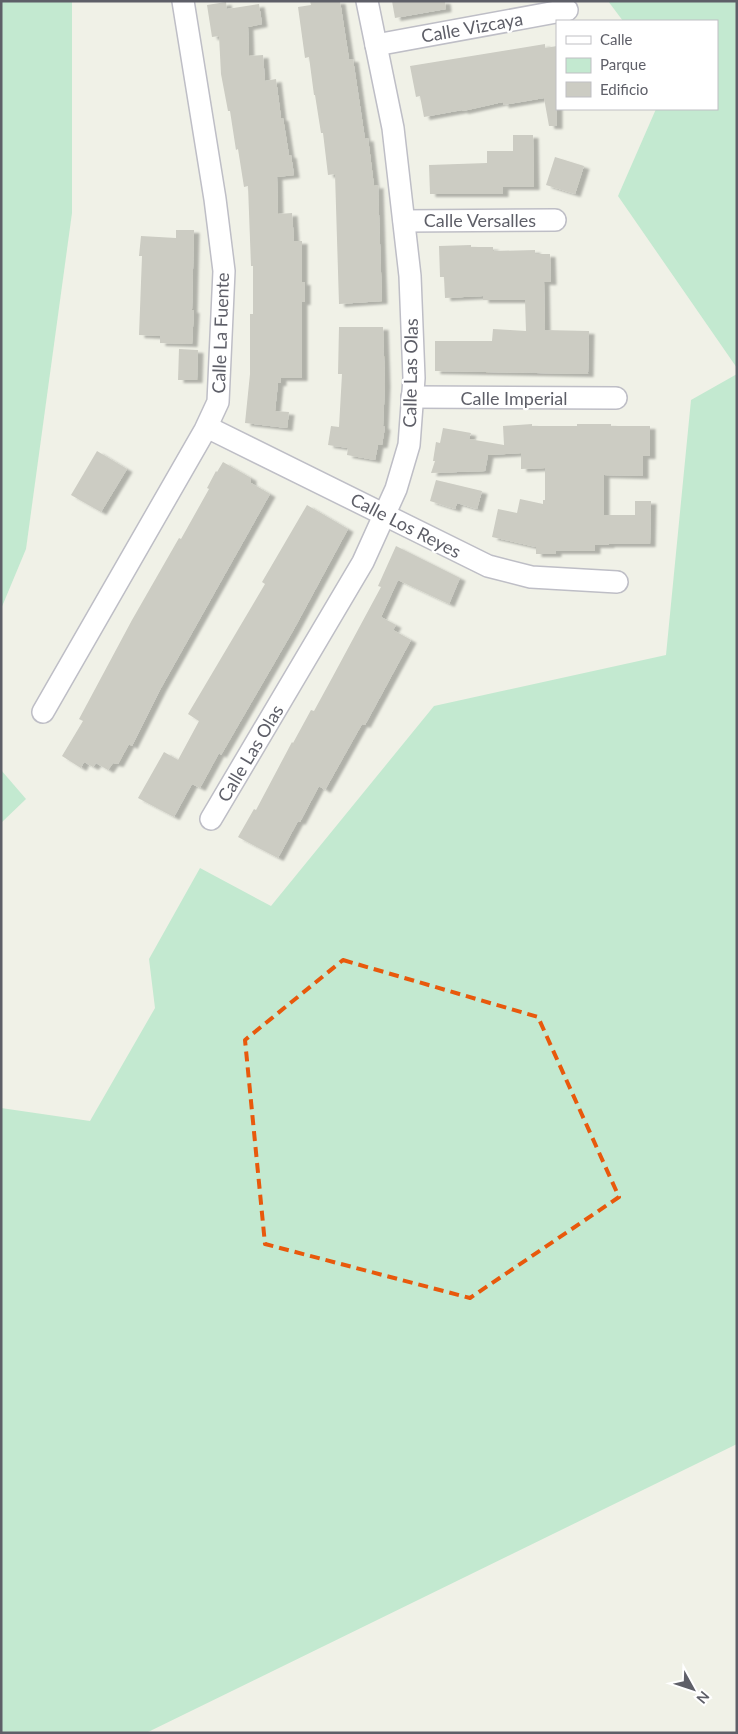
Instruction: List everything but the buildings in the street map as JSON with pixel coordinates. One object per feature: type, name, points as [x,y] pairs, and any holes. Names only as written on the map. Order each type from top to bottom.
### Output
[{"type":"street","name":"Calle La Fuente","points":[[43,712],[207,427],[218,402],[224,271],[215,199],[183,1]]},
{"type":"street","name":"Calle Las Olas","points":[[211,819],[363,562],[396,489],[409,446],[414,378],[410,276],[393,128],[367,1]]},
{"type":"street","name":"Calle Vizcaya","points":[[376,45],[568,10]]},
{"type":"street","name":"Calle Versalles","points":[[404,221],[556,220]]},
{"type":"street","name":"Calle Imperial","points":[[412,397],[616,398]]},
{"type":"street","name":"Calle Los Reyes","points":[[207,427],[488,566],[531,577],[617,582]]},
{"type":"highlighted area","points":[[343,960],[538,1017],[619,1197],[470,1298],[265,1244],[245,1040]]},
{"type":"green space","points":[[1,1],[72,1],[72,213],[26,549],[1,609]]},
{"type":"green space","points":[[608,1],[737,1],[737,368],[618,196],[656,110],[718,110],[718,20],[622,20]]},
{"type":"green space","points":[[737,374],[737,1444],[146,1733],[1,1733],[1,1108],[90,1121],[155,1008],[149,959],[200,868],[271,906],[434,706],[666,655],[691,400]]},
{"type":"green space","points":[[1,770],[26,799],[1,823]]}]
